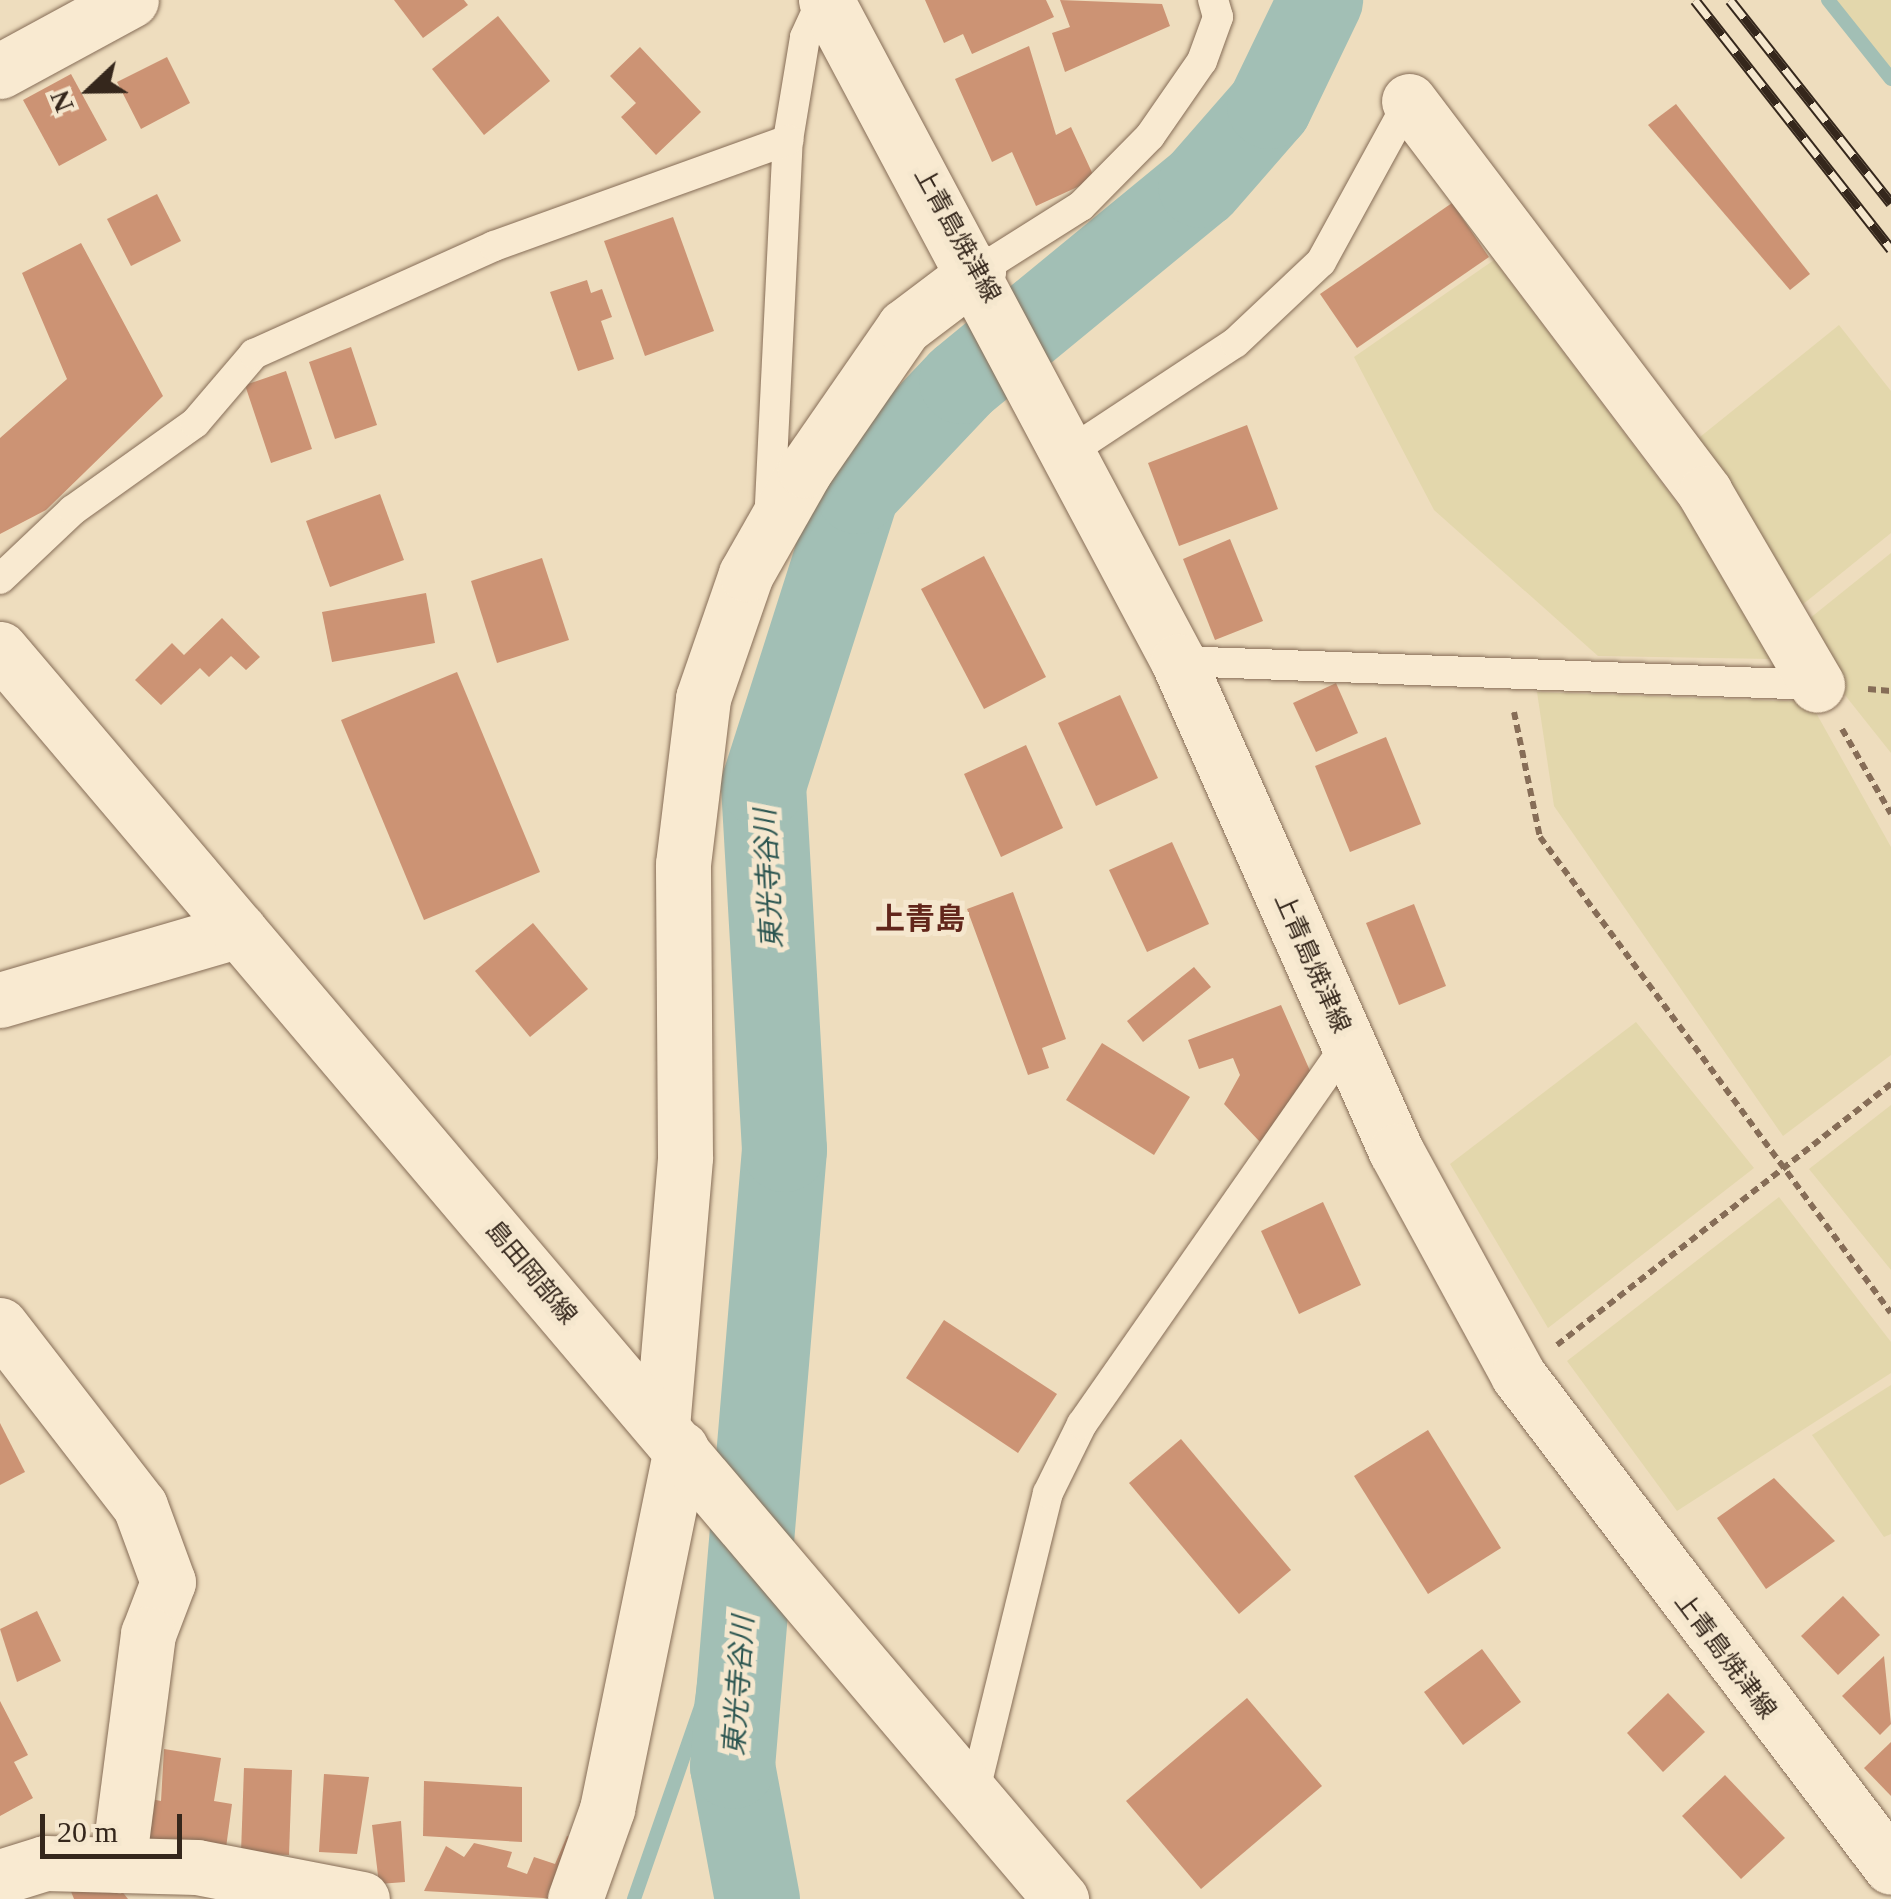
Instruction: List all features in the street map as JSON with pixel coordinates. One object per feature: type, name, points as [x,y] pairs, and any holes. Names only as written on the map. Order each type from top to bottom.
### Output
[{"type":"street","points":[[0,70],[131,0]]},
{"type":"street","name":"上青島焼津線","points":[[824,0],[978,271],[1178,661],[1348,1043],[1518,1375],[1714,1645],[1891,1868]]},
{"type":"street","points":[[1409,102],[1705,493],[1817,685]]},
{"type":"street","points":[[575,1899],[607,1809],[672,1438],[685,1157],[683,864],[703,698],[769,532],[904,327],[978,271]]},
{"type":"street","name":"島田岡部線","points":[[0,649],[1061,1899]]},
{"type":"street","points":[[0,1000],[239,930]]},
{"type":"street","points":[[0,1325],[140,1506],[168,1582],[148,1634],[118,1865]]},
{"type":"street","points":[[0,1877],[45,1863],[197,1868],[362,1899]]},
{"type":"lane","points":[[769,532],[788,140],[805,38],[824,0]]},
{"type":"lane","points":[[978,271],[1081,206],[1150,136],[1202,62],[1218,18],[1213,0]]},
{"type":"lane","points":[[1066,442],[1235,343],[1321,262],[1409,102]]},
{"type":"lane","points":[[0,578],[73,510],[195,423],[254,354],[494,246],[788,140]]},
{"type":"lane","points":[[1178,661],[1505,670],[1817,685]]},
{"type":"lane","points":[[973,1798],[1048,1493],[1082,1424],[1348,1043]]},
{"type":"path","points":[[1505,670],[1540,837],[1779,1172],[1891,1313]]},
{"type":"path","points":[[1817,685],[1891,814]]},
{"type":"path","points":[[1518,1375],[1891,1084]]},
{"type":"shaded area","points":[[1835,0],[1891,0],[1891,72]]},
{"type":"shaded area","points":[[1494,260],[1716,555],[1771,659],[1598,656],[1434,510],[1354,357]]},
{"type":"shaded area","points":[[1839,325],[1891,391],[1891,533],[1786,618],[1664,466]]},
{"type":"shaded area","points":[[1891,553],[1891,753],[1794,631]]},
{"type":"shaded area","points":[[1537,692],[1810,702],[1891,847],[1891,1055],[1783,1136],[1554,806]]},
{"type":"shaded area","points":[[1636,1022],[1754,1168],[1548,1328],[1450,1164]]},
{"type":"shaded area","points":[[1891,1105],[1891,1270],[1809,1169]]},
{"type":"shaded area","points":[[1779,1197],[1891,1342],[1891,1373],[1677,1511],[1567,1361]]},
{"type":"shaded area","points":[[1891,1385],[1891,1534],[1884,1537],[1812,1435]]},
{"type":"building","points":[[394,0],[464,0],[468,5],[423,38]]},
{"type":"building","points":[[925,0],[1046,0],[1054,17],[972,54],[963,34],[944,43]]},
{"type":"building","points":[[1060,0],[1162,4],[1170,26],[1065,72],[1052,33],[1070,27]]},
{"type":"building","points":[[498,16],[550,81],[484,135],[432,69]]},
{"type":"building","points":[[1029,46],[1056,135],[1071,127],[1095,179],[1036,206],[1012,152],[992,162],[955,79]]},
{"type":"building","points":[[640,47],[701,112],[656,155],[621,117],[636,103],[610,76]]},
{"type":"building","points":[[167,57],[190,103],[141,129],[117,82]]},
{"type":"building","points":[[71,74],[107,140],[59,166],[23,100]]},
{"type":"building","points":[[1676,104],[1810,274],[1790,290],[1648,125]]},
{"type":"building","points":[[157,194],[181,241],[131,266],[107,219]]},
{"type":"building","points":[[1452,203],[1489,257],[1357,348],[1320,294]]},
{"type":"building","points":[[673,217],[714,331],[645,356],[604,241]]},
{"type":"building","points":[[81,243],[163,396],[46,510],[0,534],[0,438],[67,379],[22,273]]},
{"type":"building","points":[[587,280],[591,293],[602,289],[612,317],[601,321],[614,359],[578,371],[550,292]]},
{"type":"building","points":[[351,347],[377,425],[335,439],[309,362]]},
{"type":"building","points":[[286,371],[312,449],[271,463],[245,385]]},
{"type":"building","points":[[1247,425],[1278,509],[1179,546],[1148,463]]},
{"type":"building","points":[[380,494],[404,560],[330,587],[306,521]]},
{"type":"building","points":[[1230,539],[1263,621],[1215,640],[1183,559]]},
{"type":"building","points":[[984,556],[1046,677],[984,709],[921,589]]},
{"type":"building","points":[[542,558],[569,640],[497,663],[471,581]]},
{"type":"building","points":[[426,593],[435,643],[332,662],[322,612]]},
{"type":"building","points":[[222,618],[260,657],[246,670],[231,656],[209,677],[200,668],[161,705],[135,680],[172,643],[184,655]]},
{"type":"building","points":[[457,672],[540,872],[424,920],[341,720]]},
{"type":"building","points":[[1336,683],[1358,733],[1316,752],[1293,703]]},
{"type":"building","points":[[1120,695],[1158,778],[1096,806],[1058,723]]},
{"type":"building","points":[[1386,737],[1421,824],[1350,852],[1315,766]]},
{"type":"building","points":[[1026,745],[1063,828],[1001,857],[964,774]]},
{"type":"building","points":[[1172,842],[1209,924],[1147,952],[1109,870]]},
{"type":"building","points":[[1013,892],[1066,1039],[1042,1048],[1049,1068],[1028,1075],[967,909]]},
{"type":"building","points":[[1414,904],[1446,986],[1399,1005],[1366,923]]},
{"type":"building","points":[[533,923],[588,989],[530,1037],[475,971]]},
{"type":"building","points":[[1194,967],[1211,987],[1143,1042],[1127,1021]]},
{"type":"building","points":[[1281,1005],[1311,1073],[1260,1142],[1224,1104],[1240,1075],[1233,1058],[1199,1069],[1188,1040]]},
{"type":"building","points":[[1102,1043],[1190,1097],[1154,1155],[1066,1100]]},
{"type":"building","points":[[1323,1202],[1361,1285],[1299,1314],[1261,1231]]},
{"type":"building","points":[[944,1320],[1057,1394],[1018,1453],[906,1378]]},
{"type":"building","points":[[0,1423],[25,1472],[0,1485]]},
{"type":"building","points":[[1428,1430],[1501,1548],[1428,1594],[1354,1476]]},
{"type":"building","points":[[1181,1439],[1291,1570],[1239,1614],[1129,1483]]},
{"type":"building","points":[[1774,1478],[1835,1541],[1766,1589],[1717,1518]]},
{"type":"building","points":[[1843,1596],[1880,1635],[1838,1675],[1801,1636]]},
{"type":"building","points":[[37,1611],[61,1661],[17,1682],[0,1629]]},
{"type":"building","points":[[1482,1649],[1521,1702],[1463,1745],[1424,1692]]},
{"type":"building","points":[[1884,1656],[1891,1724],[1880,1735],[1842,1696]]},
{"type":"building","points":[[1668,1693],[1705,1732],[1663,1772],[1627,1733]]},
{"type":"building","points":[[1247,1698],[1322,1786],[1201,1889],[1126,1801]]},
{"type":"building","points":[[0,1701],[28,1755],[14,1762],[33,1798],[0,1816]]},
{"type":"building","points":[[1891,1742],[1891,1796],[1864,1768]]},
{"type":"building","points":[[164,1749],[221,1758],[214,1801],[232,1804],[225,1855],[135,1841],[141,1797],[161,1801]]},
{"type":"building","points":[[244,1768],[292,1770],[289,1855],[241,1853]]},
{"type":"building","points":[[324,1774],[369,1777],[357,1854],[319,1852]]},
{"type":"building","points":[[1725,1775],[1785,1838],[1741,1879],[1682,1816]]},
{"type":"building","points":[[424,1781],[522,1787],[522,1842],[423,1836]]},
{"type":"building","points":[[401,1821],[405,1882],[379,1884],[372,1825]]},
{"type":"building","points":[[567,1836],[588,1842],[561,1899],[424,1891],[446,1846],[464,1857],[474,1843],[512,1852],[507,1867],[527,1874],[534,1857],[555,1864]]},
{"type":"building","points":[[68,1884],[117,1885],[128,1899],[74,1899]]},
{"type":"waterway","name":"東光寺谷川","points":[[757,1899],[732,1766],[784,1149],[763,785],[857,491],[961,381],[1200,185],[1269,106],[1320,0]]},
{"type":"waterway","points":[[1828,0],[1891,79]]},
{"type":"waterway","points":[[730,1492],[758,1471]]},
{"type":"waterway","points":[[634,1899],[701,1707],[725,1528]]},
{"type":"railway","points":[[1695,0],[1891,249]]},
{"type":"railway","points":[[1730,0],[1891,203]]},
{"type":"district","name":"上青島","points":[[920,919]]}]
